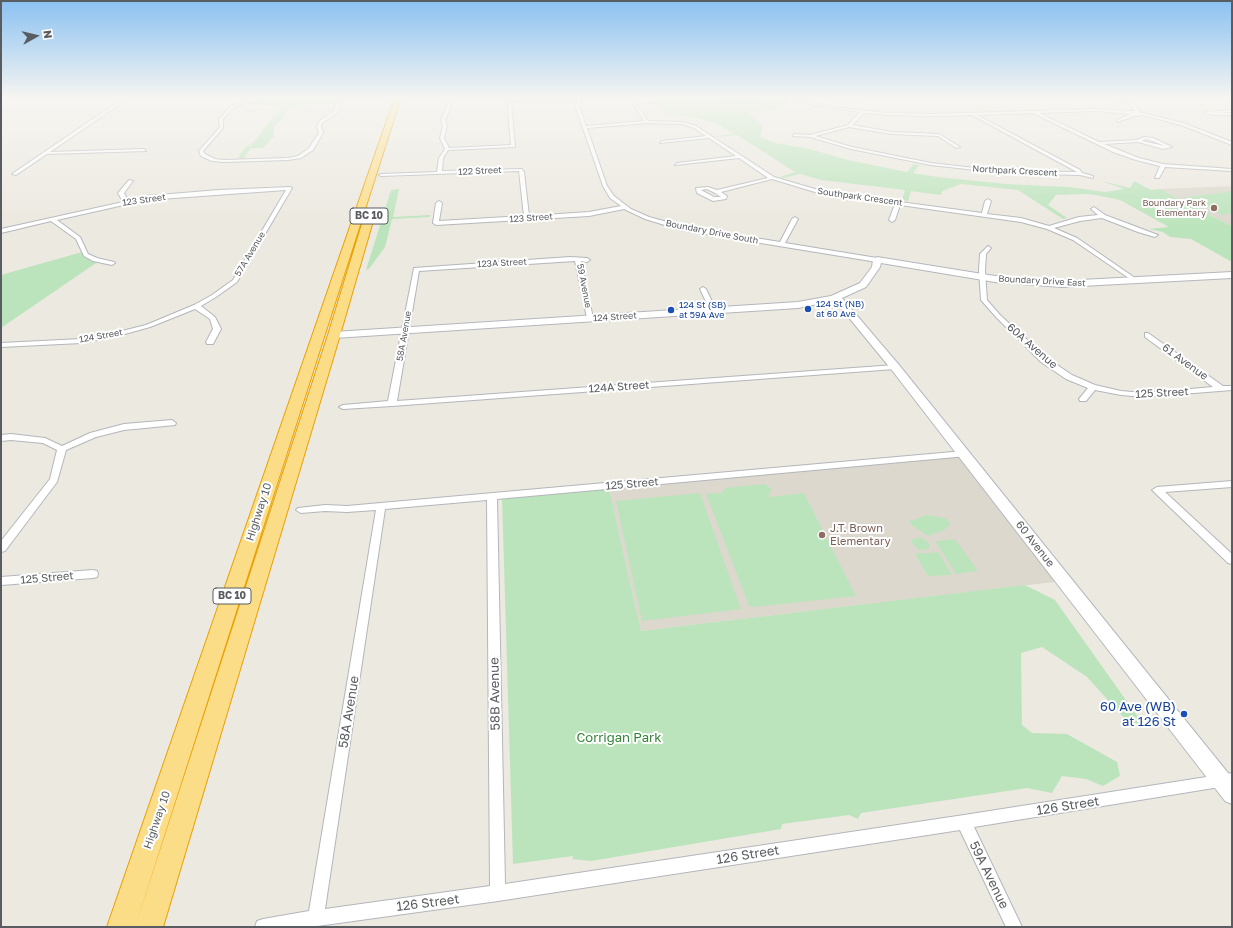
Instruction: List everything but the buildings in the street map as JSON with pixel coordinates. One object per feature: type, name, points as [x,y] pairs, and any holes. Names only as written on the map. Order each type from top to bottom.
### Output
[{"type":"highway","name":"Highway 10","points":[[120,927],[260,511],[341,264],[359,217],[384,140]]},
{"type":"highway","name":"Highway 10","points":[[149,927],[334,335],[392,140]]},
{"type":"highway","points":[[334,335],[328,328],[346,268],[341,264]]},
{"type":"street","points":[[14,174],[65,140]]},
{"type":"street","points":[[210,140],[201,151],[203,155],[214,160],[236,161],[288,159],[307,153],[316,140]]},
{"type":"street","points":[[439,173],[441,158],[446,149],[443,140]]},
{"type":"street","points":[[446,149],[514,146],[513,140]]},
{"type":"street","name":"Boundary Drive South","points":[[589,140],[606,186],[612,197],[625,208],[647,218],[681,228],[877,260]]},
{"type":"street","points":[[662,142],[678,140]]},
{"type":"street","name":"Southpark Crescent","points":[[714,140],[772,178],[825,193],[984,214],[1021,220],[1049,228],[1075,239],[1136,280]]},
{"type":"street","name":"Northpark Crescent","points":[[825,140],[851,148],[930,164],[1002,172],[1080,174],[1091,177]]},
{"type":"street","points":[[947,140],[958,147]]},
{"type":"street","name":"Northpark Crescent","points":[[1020,140],[1080,174]]},
{"type":"street","points":[[1092,140],[1128,156],[1163,165],[1212,170],[1232,170]]},
{"type":"street","points":[[1098,143],[1138,141],[1163,148],[1170,147],[1156,140]]},
{"type":"street","points":[[1222,140],[1232,144]]},
{"type":"street","points":[[46,153],[144,150]]},
{"type":"street","points":[[677,164],[738,157]]},
{"type":"street","points":[[1157,176],[1163,165]]},
{"type":"street","name":"122 Street","points":[[381,176],[520,170],[522,172],[527,218]]},
{"type":"street","points":[[717,192],[772,178]]},
{"type":"street","points":[[126,202],[121,193],[131,181]]},
{"type":"street","name":"123 Street","points":[[1,231],[146,198],[290,188]]},
{"type":"street","name":"57A Avenue","points":[[196,306],[214,296],[234,281],[290,188]]},
{"type":"street","points":[[984,214],[988,201]]},
{"type":"street","name":"123 Street","points":[[439,203],[436,224],[589,214],[625,208]]},
{"type":"street","points":[[892,220],[898,203]]},
{"type":"street","points":[[1094,209],[1103,216],[1140,231],[1155,235]]},
{"type":"street","points":[[1049,228],[1079,219],[1103,216]]},
{"type":"street","points":[[52,219],[78,238],[86,255],[94,260],[112,262]]},
{"type":"street","points":[[781,245],[795,219]]},
{"type":"street","name":"60A Avenue","points":[[988,248],[983,254],[982,277],[984,300],[998,316],[1044,360],[1069,377],[1093,387]]},
{"type":"street","name":"123A Street","points":[[416,268],[426,265],[570,259],[578,260]]},
{"type":"street","name":"59 Avenue","points":[[587,260],[578,260],[590,318]]},
{"type":"street","name":"124 Street","points":[[334,335],[798,305],[834,298],[863,285],[876,266],[877,260]]},
{"type":"street","name":"Boundary Drive East","points":[[877,260],[982,277],[1062,284],[1232,275]]},
{"type":"street","name":"58A Avenue","points":[[392,404],[416,268]]},
{"type":"street","points":[[703,289],[713,310]]},
{"type":"street","name":"60 Avenue","points":[[834,298],[840,301],[895,367],[1229,785]]},
{"type":"street","points":[[196,306],[213,318],[217,329],[210,342]]},
{"type":"street","name":"124 Street","points":[[1,345],[81,341],[114,335],[148,326],[196,306]]},
{"type":"street","name":"61 Avenue","points":[[1148,335],[1221,389]]},
{"type":"street","name":"124A Street","points":[[343,407],[895,367]]},
{"type":"street","points":[[1083,400],[1093,387]]},
{"type":"street","name":"125 Street","points":[[1093,387],[1121,393],[1144,395],[1232,388]]},
{"type":"street","points":[[1,438],[11,437],[45,441],[62,449],[93,435],[124,427],[172,423]]},
{"type":"street","points":[[1,548],[54,480],[62,449]]},
{"type":"street","name":"125 Street","points":[[301,510],[381,506],[964,454]]},
{"type":"street","points":[[1232,484],[1157,490],[1232,560]]},
{"type":"street","name":"58B Avenue","points":[[492,496],[498,893]]},
{"type":"street","name":"58A Avenue","points":[[316,918],[381,506]]},
{"type":"street","name":"125 Street","points":[[1,581],[92,574]]},
{"type":"street","name":"126 Street","points":[[264,927],[964,822],[1229,785]]},
{"type":"street","name":"59A Avenue","points":[[964,822],[1014,927]]},
{"type":"shaded area","name":"Boundary Park Elementary","points":[[1232,186],[1232,226],[1160,189]]},
{"type":"shaded area","name":"J.T. Brown Elementary","points":[[963,456],[1062,581],[641,631],[609,488]]},
{"type":"green space","points":[[255,140],[270,140],[263,148],[251,148],[244,158],[238,158],[245,147],[250,146]]},
{"type":"green space","points":[[745,140],[768,140],[775,143],[806,148],[848,160],[907,172],[914,164],[919,165],[913,173],[938,177],[1006,184],[1069,187],[1105,192],[1124,189],[1101,181],[1130,188],[1134,181],[1151,190],[1160,189],[1210,213],[1210,215],[1232,226],[1232,262],[1191,239],[1170,237],[1163,232],[1149,229],[1169,227],[1120,200],[1096,195],[1056,195],[1048,205],[1067,218],[1063,219],[1018,190],[961,184],[942,191],[941,195],[911,191],[908,201],[902,200],[905,190],[821,180],[800,174],[783,178],[780,177],[795,172]]},
{"type":"green space","points":[[399,189],[393,217],[430,215],[430,217],[392,219],[385,247],[369,269],[366,270],[391,190]]},
{"type":"green space","points":[[1232,191],[1232,213],[1224,215],[1183,198]]},
{"type":"green space","points":[[82,252],[83,256],[99,261],[1,328],[1,275]]},
{"type":"green space","points":[[764,484],[772,489],[768,497],[804,493],[856,596],[754,607],[749,606],[706,494],[722,493],[725,488]]},
{"type":"green space","name":"Corrigan Park","points":[[609,488],[641,631],[1025,585],[1055,600],[1145,727],[1126,720],[1087,677],[1042,647],[1021,653],[1022,725],[1032,733],[1067,734],[1117,762],[1120,776],[1103,786],[1086,779],[1062,776],[1052,793],[1027,788],[861,813],[858,819],[849,815],[782,824],[781,829],[591,861],[572,859],[573,856],[513,864],[502,498]]},
{"type":"green space","points":[[700,493],[741,609],[642,621],[616,501]]},
{"type":"green space","points":[[927,515],[945,518],[950,522],[950,525],[944,530],[928,536],[910,524],[910,521]]},
{"type":"green space","points":[[920,537],[929,543],[929,549],[919,550],[912,543],[912,540]]},
{"type":"green space","points":[[955,539],[978,571],[956,574],[935,541]]},
{"type":"green space","points":[[938,552],[952,575],[928,576],[915,554]]},
{"type":"place","name":"Boundary Park Elementary","points":[[1214,208]]},
{"type":"place","name":"124 St (NB) at 60 Ave","points":[[808,309]]},
{"type":"place","name":"124 St (SB) at 59A Ave","points":[[671,310]]},
{"type":"place","name":"J.T. Brown Elementary","points":[[822,535]]},
{"type":"place","name":"60 Ave (WB) at 126 St","points":[[1184,714]]}]
